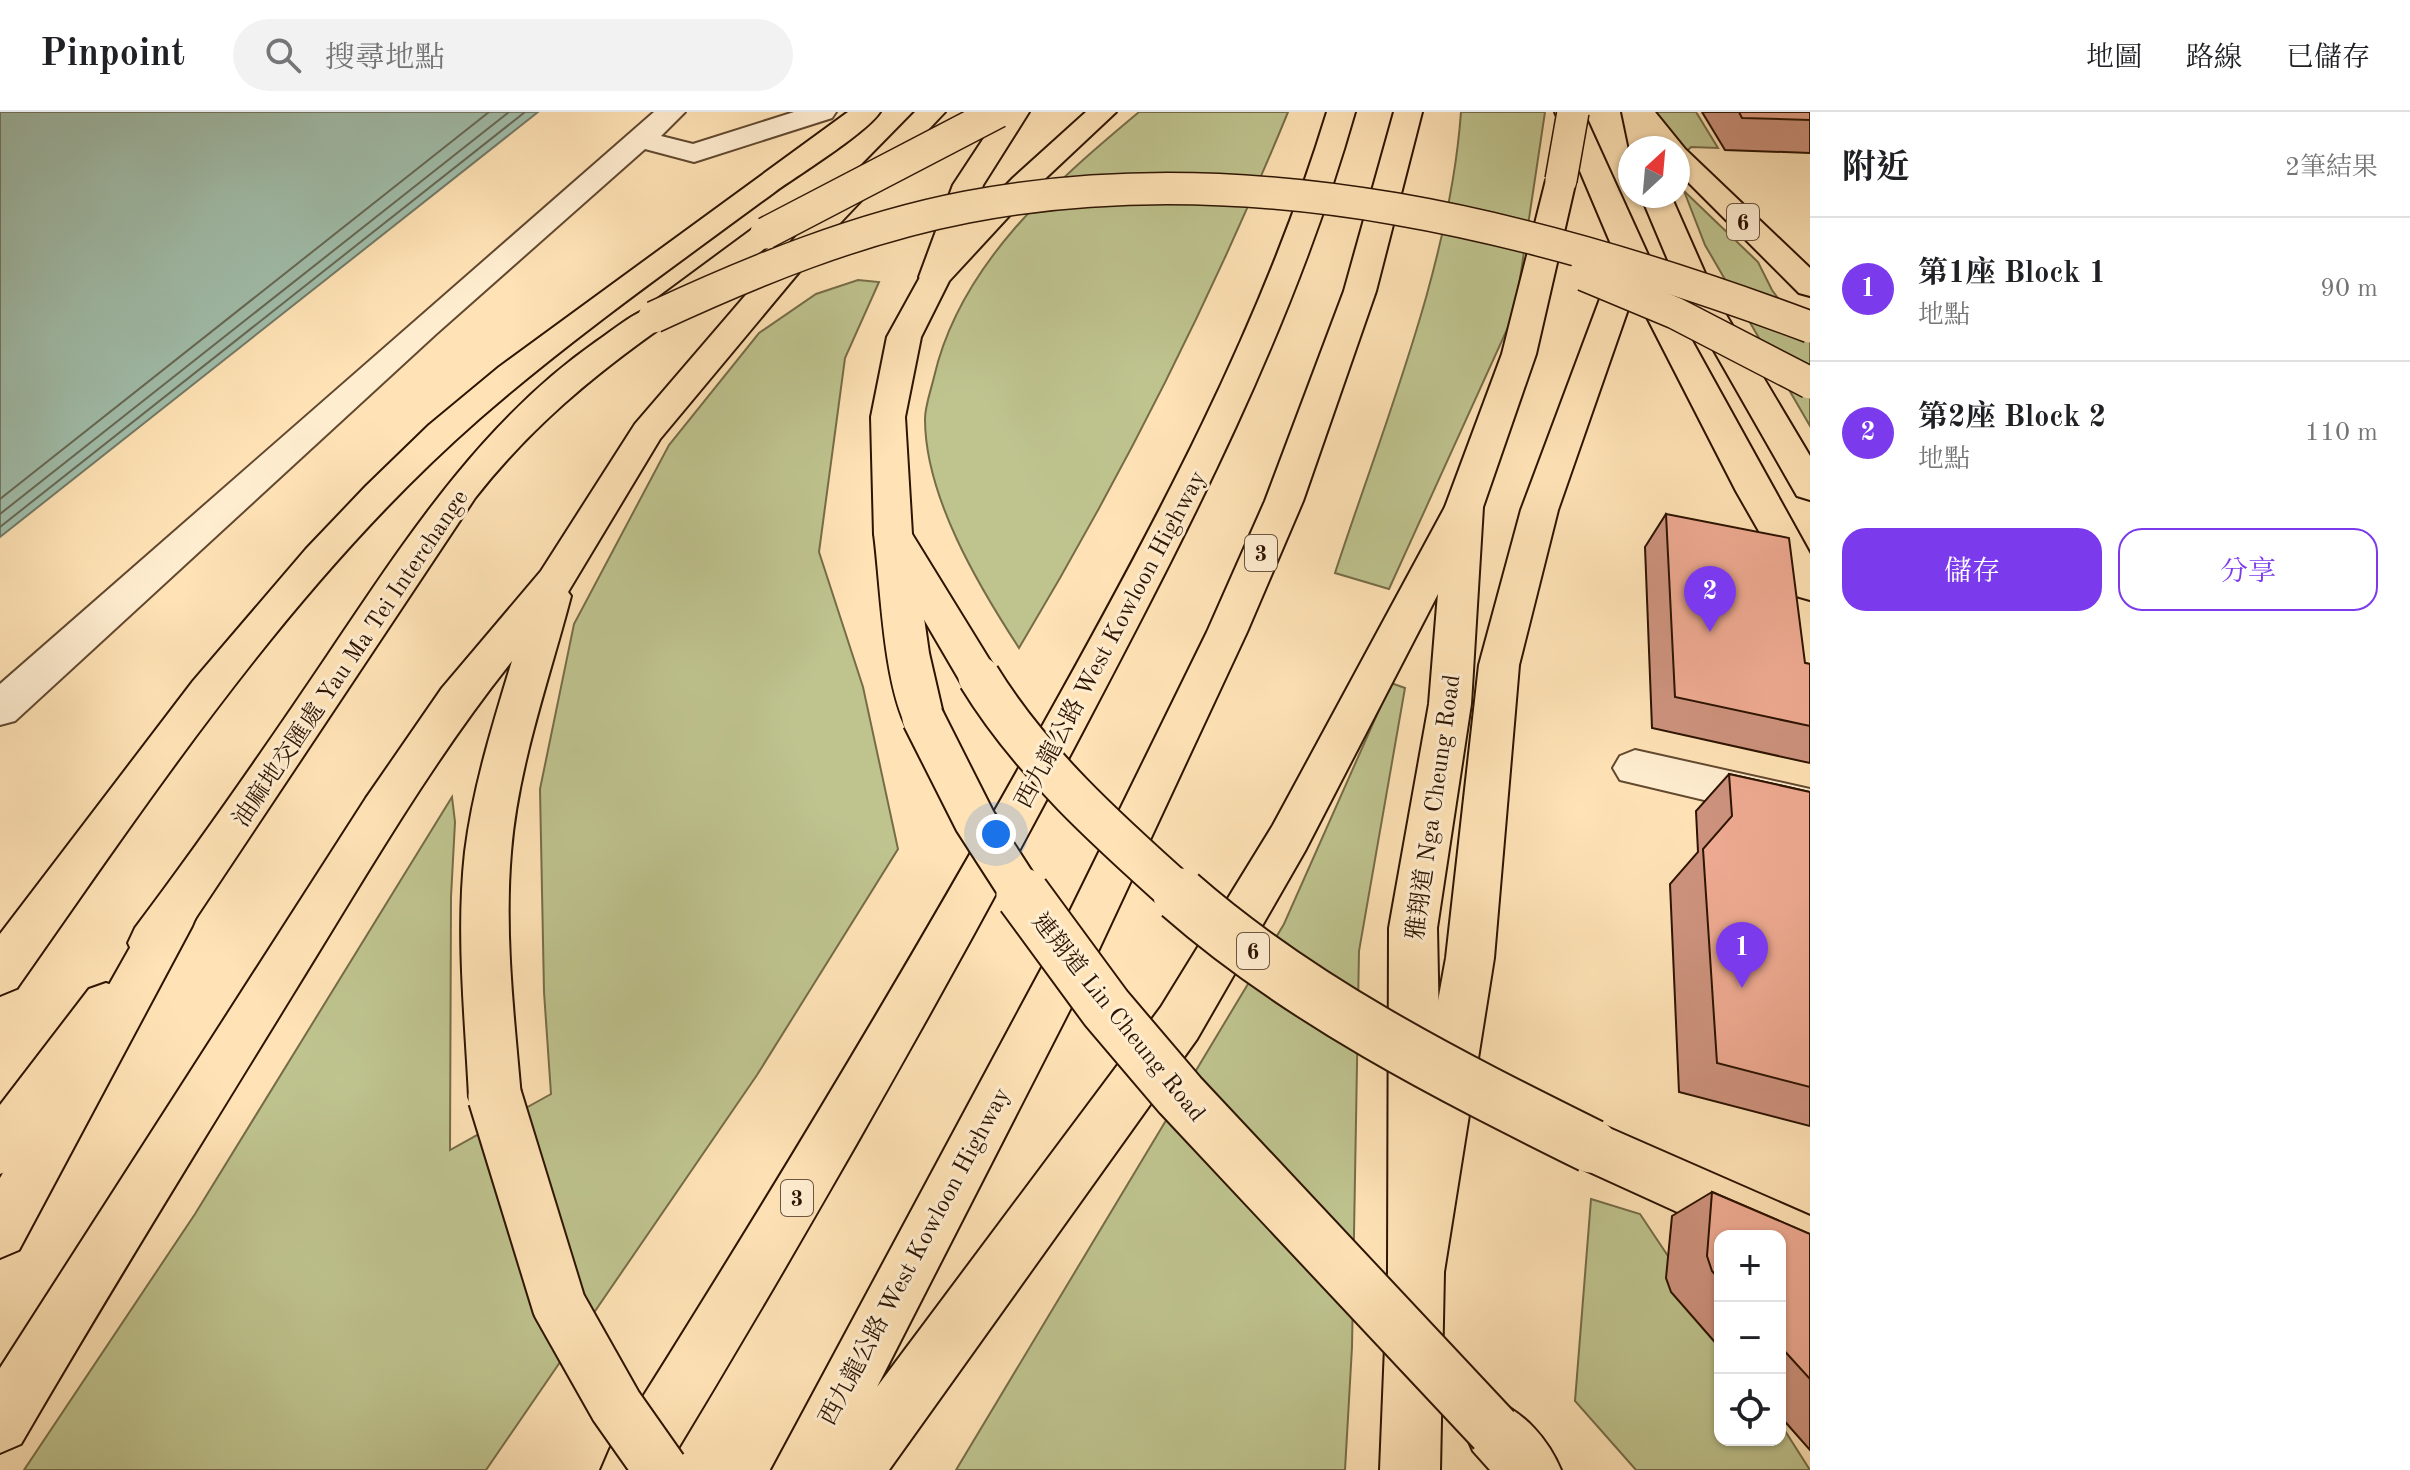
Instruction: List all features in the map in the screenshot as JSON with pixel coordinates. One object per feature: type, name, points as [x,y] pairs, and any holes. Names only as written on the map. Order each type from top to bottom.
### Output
[{"type":"main road","points":[[0,973],[156,755],[274,609],[378,497],[443,433],[513,371],[866,112]]},
{"type":"main road","points":[[0,1423],[78,1292],[382,811],[457,700],[555,581],[647,432],[829,217],[931,112]]},
{"type":"main road","points":[[654,317],[766,233],[998,112]]},
{"type":"main road","name":"連翔道 Lin Cheung Road","points":[[1015,112],[968,185],[935,277],[904,337],[888,417],[893,534],[909,653],[923,718],[944,765],[994,852],[1093,993],[1199,1118],[1371,1294],[1512,1450]]},
{"type":"main road","points":[[935,277],[1023,184],[1102,112]]},
{"type":"main road","name":"西九龍公路 West Kowloon Highway","points":[[631,1470],[728,1315],[958,924],[1196,480],[1285,277],[1341,112]]},
{"type":"main road","name":"西九龍公路 West Kowloon Highway","points":[[802,1470],[1063,975],[1227,632],[1284,501],[1360,291],[1408,112]]},
{"type":"main road","points":[[1571,112],[1600,193],[1630,259],[1764,509],[1810,586]]},
{"type":"main road","name":"雅翔道 Nga Cheung Road","points":[[1410,1470],[1416,1272],[1413,928],[1450,704],[1464,507],[1519,354],[1561,180],[1571,112]]},
{"type":"main road","points":[[1638,112],[1641,136]]},
{"type":"main road","points":[[1638,112],[1660,136]]},
{"type":"main road","name":"6","points":[[1690,168],[1810,286]]},
{"type":"main road","name":"油麻地交匯處 Yau Ma Tei Interchange","points":[[0,1148],[175,912],[422,544],[497,449],[531,411],[577,370],[654,317],[730,281],[797,257],[968,207],[1078,192],[1155,188],[1289,195],[1496,227],[1562,243],[1707,288],[1810,327]]},
{"type":"main road","points":[[1356,204],[1526,255],[1598,281],[1675,313],[1810,383]]},
{"type":"main road","points":[[1660,208],[1700,298],[1810,487]]},
{"type":"main road","points":[[1416,1272],[1470,958],[1499,665],[1507,623],[1554,471],[1630,259]]},
{"type":"main road","points":[[852,1470],[1179,1023],[1289,838],[1464,507]]},
{"type":"main road","name":"6","points":[[893,534],[979,677],[1024,741],[1147,869],[1204,915],[1276,969],[1393,1043],[1508,1106],[1810,1244]]},
{"type":"main road","points":[[555,581],[501,769],[488,852],[486,953],[495,1097],[559,1305],[616,1406],[661,1470]]},
{"type":"main road","points":[[0,1231],[175,912]]},
{"type":"lane","points":[[0,709],[424,327],[671,112]]},
{"type":"lane","points":[[640,139],[726,163],[822,112]]},
{"type":"lane","points":[[1635,768],[1810,807]]},
{"type":"green space","points":[[1139,112],[1288,112],[1228,250],[1164,385],[1094,518],[1019,648],[971,568],[944,509],[927,448],[927,403],[947,336],[965,298],[988,262],[1044,197]]},
{"type":"green space","points":[[1461,112],[1545,112],[1515,312],[1389,589],[1335,573],[1429,287],[1454,170]]},
{"type":"green space","points":[[1654,112],[1696,112],[1718,148],[1690,148],[1690,136],[1670,136]]},
{"type":"green space","points":[[1690,197],[1758,262],[1772,290],[1810,342],[1810,426],[1705,245],[1690,206]]},
{"type":"green space","points":[[858,280],[879,282],[845,358],[819,552],[863,687],[898,849],[757,1075],[486,1470],[24,1470],[195,1214],[452,797],[455,822],[451,897],[450,1150],[551,1094],[544,992],[540,789],[574,624],[669,445],[759,333],[816,294]]},
{"type":"green space","points":[[1391,683],[1405,688],[1359,951],[1352,1347],[1345,1470],[956,1470],[1284,924]]},
{"type":"green space","points":[[1591,1199],[1640,1214],[1714,1325],[1714,1446],[1786,1446],[1786,1432],[1810,1470],[1636,1470],[1575,1401]]},
{"type":"water","points":[[0,112],[538,112],[0,537]]},
{"type":"building","points":[[1739,112],[1810,112],[1810,120],[1742,118]]},
{"type":"building","points":[[1666,514],[1789,538],[1805,663],[1810,664],[1810,726],[1675,697]]},
{"type":"building","points":[[1729,774],[1810,792],[1810,1087],[1717,1063],[1703,849],[1732,816]]},
{"type":"building","points":[[1712,1192],[1810,1234],[1810,1379],[1786,1353],[1786,1230],[1714,1230],[1714,1273],[1707,1256]]},
{"type":"place","name":"第2座 Block 2","points":[[1710,632]]},
{"type":"place","name":"第1座 Block 1","points":[[1742,988]]}]
